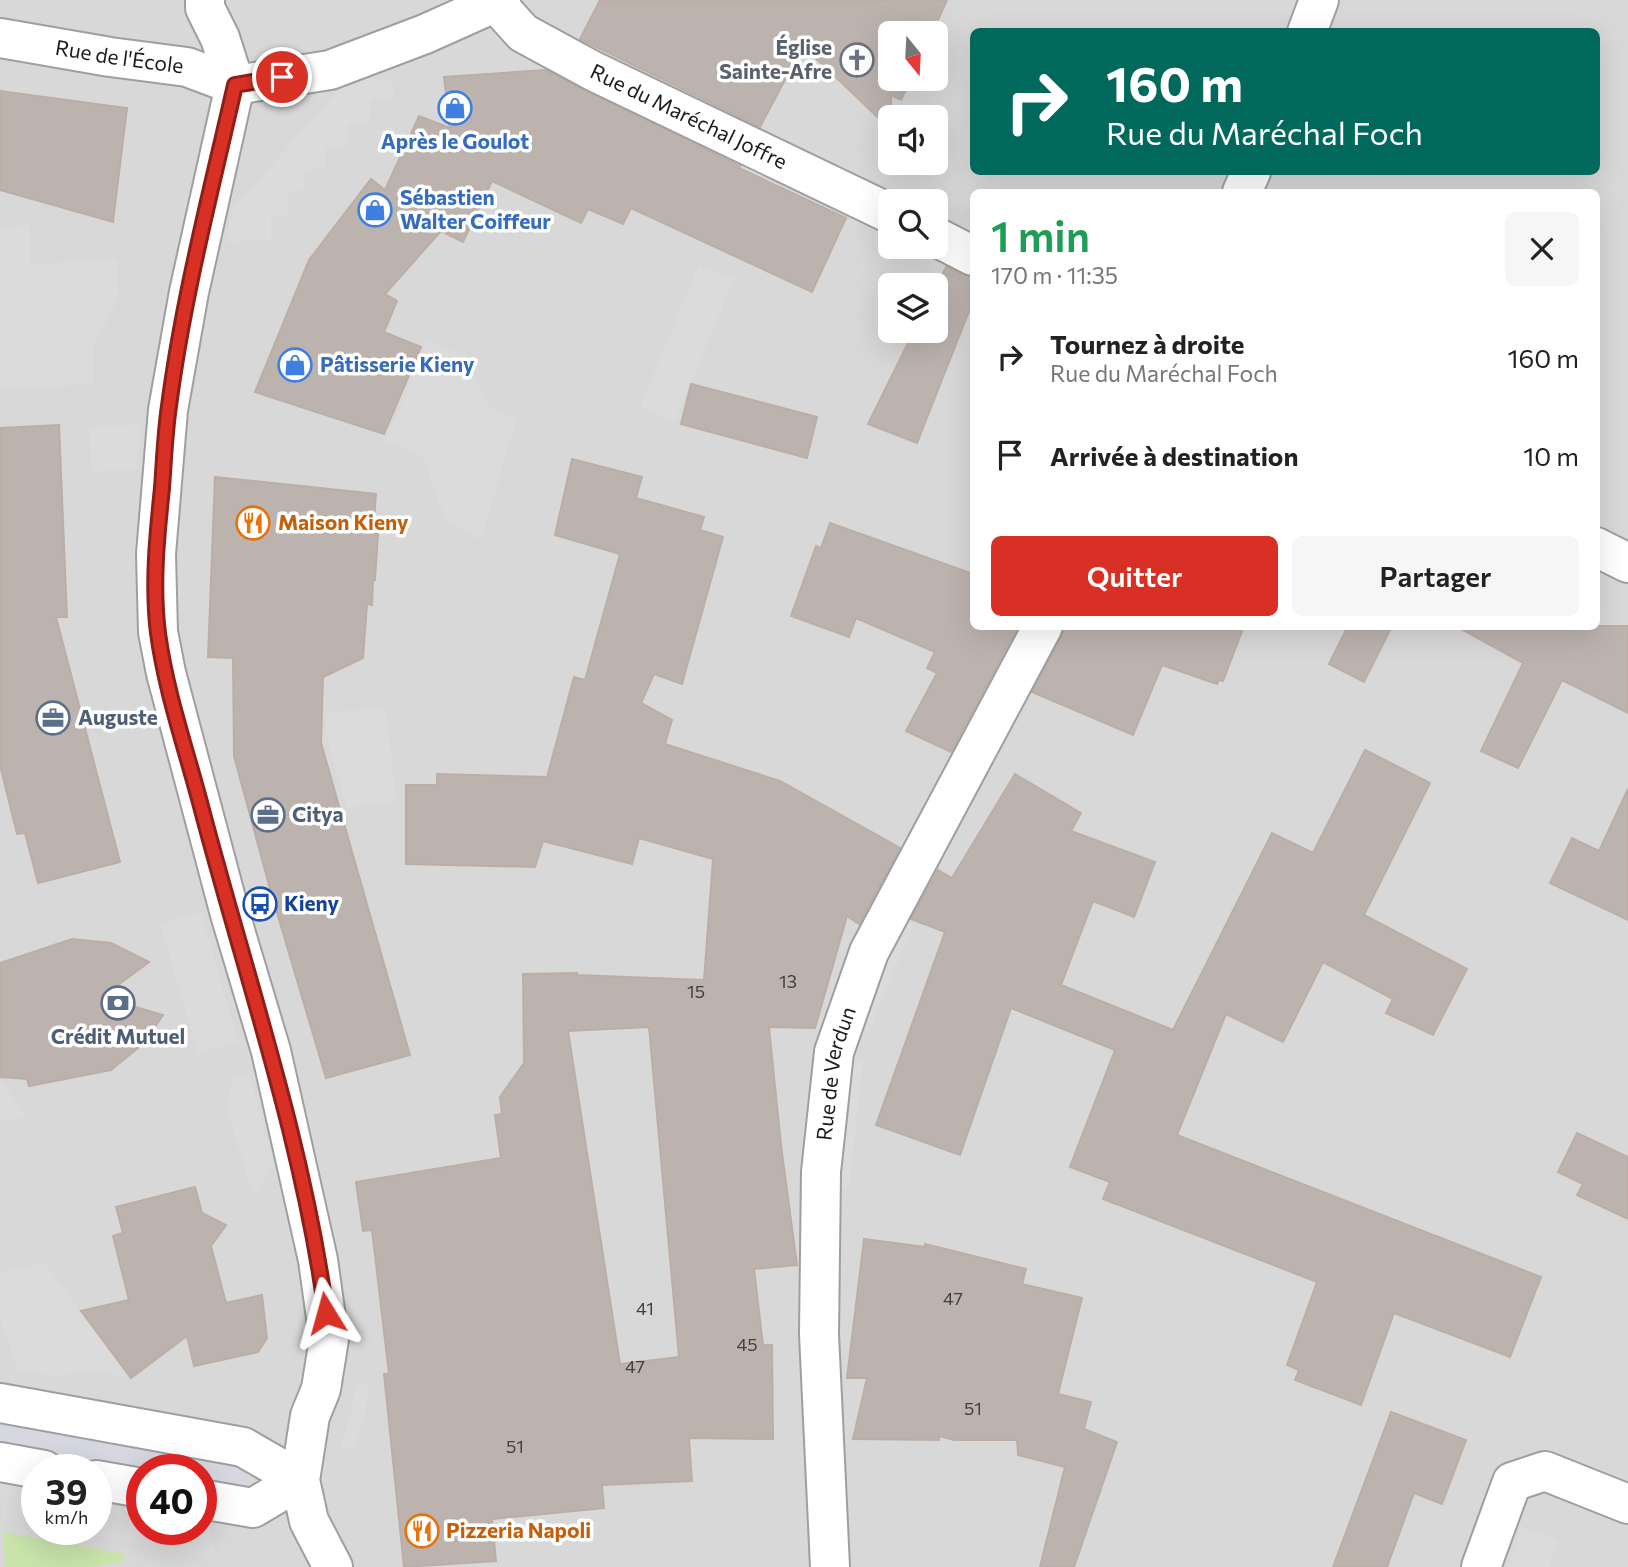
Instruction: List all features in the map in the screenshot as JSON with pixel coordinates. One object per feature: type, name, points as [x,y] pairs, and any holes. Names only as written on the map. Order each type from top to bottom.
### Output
[{"type":"street","points":[[205,0],[205,8],[220,38],[235,85],[191,281],[168,410],[156,554],[158,632],[166,673],[227,904],[271,1051],[318,1260],[329,1339],[321,1389],[310,1416],[300,1480],[309,1521],[332,1567]]},
{"type":"street","points":[[1308,28],[1319,0]]},
{"type":"street","points":[[235,85],[330,70],[425,34],[498,1]]},
{"type":"street","name":"Rue du Maréchal Joffre","points":[[498,1],[523,33],[593,71],[878,208]]},
{"type":"street","name":"Rue de l'École","points":[[0,38],[187,67],[235,85]]},
{"type":"street","points":[[948,243],[970,254]]},
{"type":"street","points":[[1600,549],[1628,563]]},
{"type":"street","name":"Rue de Verdun","points":[[830,1567],[819,1322],[821,1172],[834,1052],[869,952],[1041,630]]},
{"type":"street","points":[[0,1403],[243,1447],[300,1480]]},
{"type":"street","points":[[0,1462],[21,1466]]},
{"type":"street","points":[[1481,1567],[1512,1482],[1545,1471],[1628,1504]]},
{"type":"street","points":[[217,1502],[253,1508],[300,1480]]},
{"type":"shaded area","points":[[0,0],[1628,0],[1628,1567],[0,1567]]},
{"type":"shaded area","points":[[360,78],[392,79],[394,97],[370,100],[369,122],[348,124],[348,145],[325,147],[326,168],[304,170],[305,190],[288,192],[288,215],[271,216],[271,240],[226,242],[232,210],[341,87]]},
{"type":"shaded area","points":[[30,225],[30,264],[117,260],[118,299],[93,348],[94,384],[0,389],[0,227]]},
{"type":"shaded area","points":[[699,264],[734,279],[675,421],[640,407]]},
{"type":"shaded area","points":[[427,341],[466,356],[488,405],[516,420],[481,540],[446,522],[423,456],[386,441]]},
{"type":"shaded area","points":[[140,425],[137,470],[91,471],[89,426]]},
{"type":"shaded area","points":[[386,710],[396,801],[347,808],[326,734],[326,711]]},
{"type":"shaded area","points":[[201,912],[238,1042],[198,1053],[160,924]]},
{"type":"shaded area","points":[[900,917],[913,924],[913,930],[883,996],[870,1033],[855,1028]]},
{"type":"shaded area","points":[[850,1056],[863,1061],[849,1189],[835,1187]]},
{"type":"shaded area","points":[[249,1073],[274,1164],[254,1197],[227,1111],[232,1078]]},
{"type":"shaded area","points":[[0,1081],[3,1082],[26,1117],[0,1122]]},
{"type":"shaded area","points":[[45,1263],[131,1378],[90,1370],[57,1377],[18,1370],[0,1319],[0,1272]]},
{"type":"shaded area","points":[[356,1382],[369,1384],[366,1411],[355,1450],[341,1446]]},
{"type":"shaded area","points":[[0,1403],[243,1447],[253,1508],[217,1502],[217,1454],[126,1454],[126,1470],[112,1470],[112,1454],[21,1454],[21,1466],[0,1462]]},
{"type":"shaded area","points":[[0,1483],[21,1487],[21,1522],[2,1519]]},
{"type":"shaded area","points":[[112,1505],[126,1507],[126,1542],[112,1539]]},
{"type":"shaded area","points":[[1522,1527],[1559,1540],[1549,1567],[1508,1567]]},
{"type":"shaded area","points":[[144,1545],[213,1545],[216,1558]]},
{"type":"green space","points":[[3,1532],[21,1535],[21,1545],[76,1545],[126,1554],[124,1561],[95,1567],[5,1567]]},
{"type":"building","points":[[600,0],[947,0],[937,21],[878,21],[878,91],[905,91],[901,100],[891,95],[891,105],[878,105],[878,118],[803,46],[760,127],[580,39]]},
{"type":"building","points":[[545,70],[740,166],[739,168],[846,218],[812,292],[631,208],[623,224],[588,209],[581,223],[492,181],[463,242],[441,231],[385,294],[397,301],[384,332],[421,347],[384,434],[255,392],[309,260],[371,179],[385,190],[419,116],[450,128],[444,77]]},
{"type":"building","points":[[0,91],[127,108],[113,222],[0,190]]},
{"type":"building","points":[[946,267],[970,277],[970,309],[917,443],[868,424],[908,343],[948,343],[948,273],[943,273]]},
{"type":"building","points":[[691,384],[817,417],[807,458],[681,424]]},
{"type":"building","points":[[59,425],[67,617],[56,617],[120,862],[38,883],[25,833],[17,834],[0,765],[0,428]]},
{"type":"building","points":[[572,459],[642,477],[636,498],[704,517],[700,530],[723,537],[682,684],[654,674],[641,703],[672,720],[665,744],[780,781],[900,848],[859,924],[847,916],[815,1028],[769,1027],[797,1265],[754,1269],[763,1345],[772,1345],[773,1439],[689,1438],[692,1481],[602,1485],[604,1508],[492,1519],[496,1561],[404,1567],[384,1374],[389,1374],[372,1230],[363,1231],[356,1182],[501,1158],[495,1115],[502,1114],[500,1097],[524,1063],[523,974],[577,973],[704,980],[713,859],[639,838],[632,864],[543,841],[535,867],[406,864],[406,785],[437,785],[437,774],[547,777],[574,677],[585,680],[620,554],[555,535]],"holes":[[[649,1027],[679,1357],[620,1364],[568,1031]]]},
{"type":"building","points":[[215,477],[376,494],[373,534],[378,534],[375,580],[372,605],[367,604],[363,658],[323,677],[321,743],[410,1055],[326,1078],[234,756],[233,658],[208,657]]},
{"type":"building","points":[[830,523],[970,573],[970,630],[1016,630],[951,752],[906,731],[937,673],[927,668],[935,652],[856,618],[849,637],[791,616],[816,546],[821,548]]},
{"type":"building","points":[[1600,626],[1628,626],[1628,713],[1562,680],[1518,768],[1481,751],[1523,663],[1463,630],[1600,630]]},
{"type":"building","points":[[1064,630],[1242,630],[1223,681],[1219,680],[1217,684],[1162,665],[1133,735],[1032,692]]},
{"type":"building","points":[[1346,630],[1390,630],[1364,682],[1329,664]]},
{"type":"building","points":[[1365,750],[1430,783],[1364,915],[1467,969],[1433,1035],[1386,1013],[1393,999],[1323,962],[1283,1042],[1226,1014],[1177,1135],[1541,1277],[1510,1357],[1394,1313],[1361,1405],[1295,1380],[1299,1370],[1287,1365],[1317,1282],[1103,1199],[1110,1182],[1070,1167],[1115,1050],[1011,1008],[960,1155],[876,1125],[945,932],[911,919],[938,870],[952,878],[1015,774],[1081,813],[1071,831],[1155,862],[1134,917],[1093,901],[1061,985],[1173,1030],[1272,833],[1313,853]]},
{"type":"building","points":[[1628,789],[1628,920],[1550,883],[1572,838],[1599,851]]},
{"type":"building","points":[[72,939],[111,943],[149,962],[102,997],[163,1015],[144,1043],[111,1070],[29,1086],[27,1079],[0,1077],[0,963]]},
{"type":"building","points":[[1577,1133],[1628,1157],[1628,1219],[1577,1195],[1583,1184],[1558,1172]]},
{"type":"building","points":[[195,1187],[202,1213],[226,1225],[211,1246],[226,1303],[262,1295],[267,1338],[258,1352],[194,1366],[187,1336],[131,1378],[81,1311],[129,1300],[113,1236],[123,1233],[116,1207]]},
{"type":"building","points":[[864,1239],[925,1247],[925,1244],[1026,1269],[1022,1284],[1082,1298],[1058,1394],[1091,1402],[1084,1429],[1117,1442],[1074,1567],[1040,1567],[1065,1467],[1018,1455],[1017,1440],[954,1440],[939,1436],[939,1440],[853,1439],[867,1378],[847,1378]]},
{"type":"building","points":[[1391,1412],[1466,1440],[1442,1504],[1414,1493],[1387,1567],[1333,1567]]},
{"type":"place","name":"Église Sainte-Afre","points":[[857,60]]},
{"type":"place","name":"Après le Goulot","points":[[455,108]]},
{"type":"place","name":"Sébastien Walter Coiffeur","points":[[375,210]]},
{"type":"place","name":"Pâtisserie Kieny","points":[[295,365]]},
{"type":"place","name":"Maison Kieny","points":[[253,523]]},
{"type":"place","name":"Auguste","points":[[53,718]]},
{"type":"place","name":"Citya","points":[[268,815]]},
{"type":"place","name":"Kieny","points":[[260,904]]},
{"type":"place","name":"Crédit Mutuel","points":[[118,1003]]},
{"type":"place","name":"Pizzeria Napoli","points":[[422,1531]]},
{"type":"route","points":[[282,77],[235,85],[223,135],[189,292],[168,410],[156,554],[158,632],[166,673],[230,914],[287,1114],[318,1260],[326,1313]]}]
